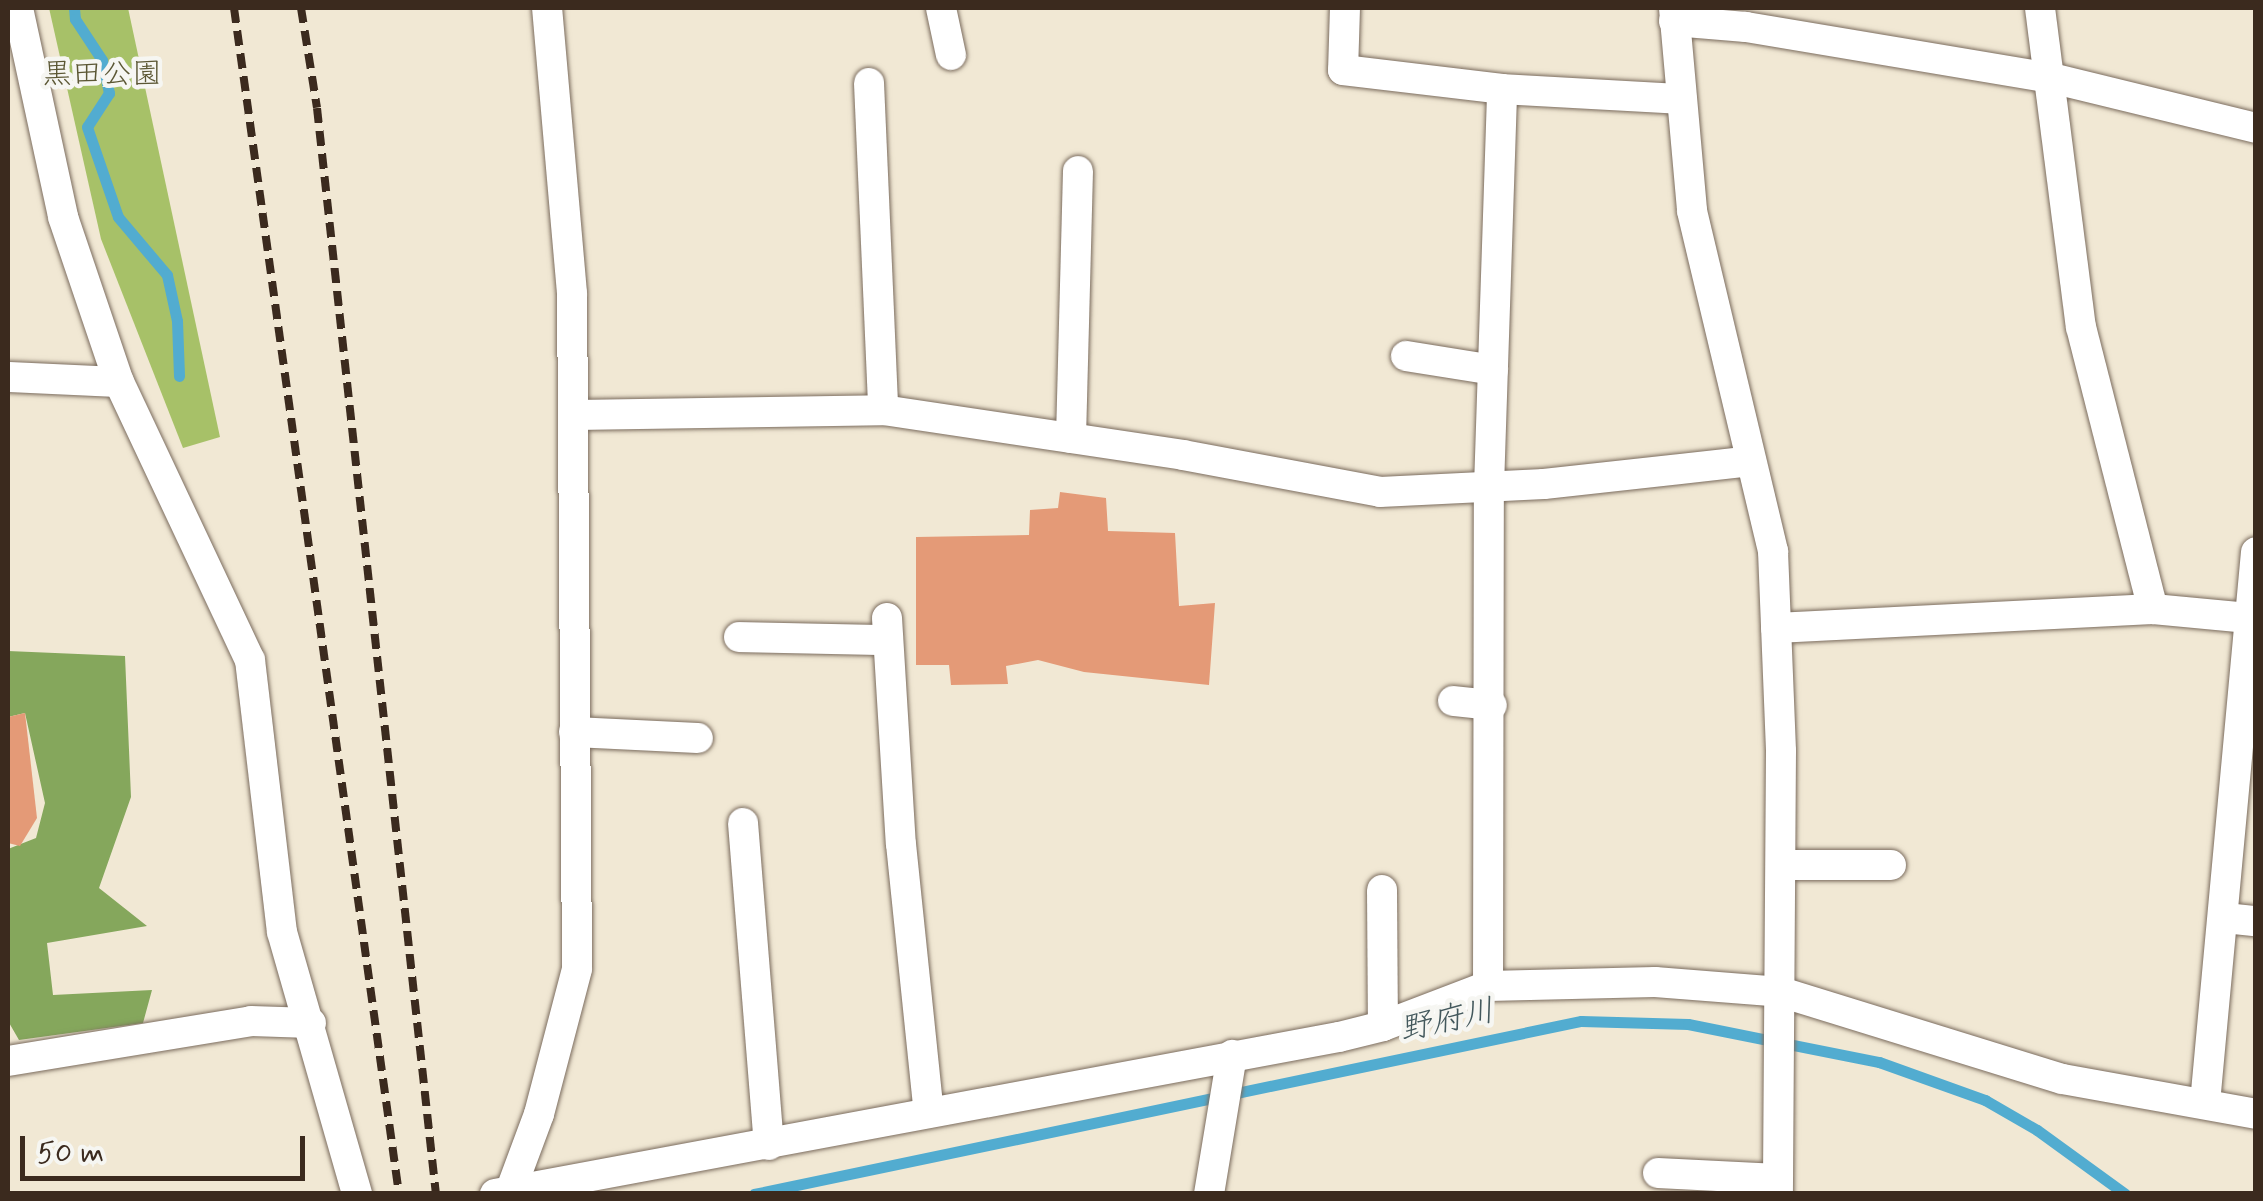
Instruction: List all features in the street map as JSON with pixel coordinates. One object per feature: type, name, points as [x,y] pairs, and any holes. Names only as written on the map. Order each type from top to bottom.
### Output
[{"type":"street","points":[[18,8],[63,217],[119,382],[250,660],[282,932],[357,1194]]},
{"type":"street","points":[[502,1193],[539,1114],[577,969],[572,293],[546,8]]},
{"type":"street","points":[[941,8],[951,55]]},
{"type":"street","points":[[1345,8],[1343,70],[1502,89],[1682,99]]},
{"type":"street","points":[[2040,8],[2081,326],[2153,609]]},
{"type":"street","points":[[1658,1173],[1778,1186],[1782,865],[1773,552],[1692,211],[1674,14],[2051,78],[2256,128]]},
{"type":"street","points":[[869,83],[883,410]]},
{"type":"street","points":[[1488,986],[1490,487],[1502,89]]},
{"type":"street","points":[[1071,438],[1078,171]]},
{"type":"street","points":[[1406,356],[1493,370]]},
{"type":"street","points":[[8,377],[119,382]]},
{"type":"street","points":[[574,415],[883,410],[1380,492],[1490,487],[1751,460]]},
{"type":"street","points":[[2205,1103],[2250,655],[2249,618],[2256,552]]},
{"type":"street","points":[[1776,628],[2153,609],[2249,618]]},
{"type":"street","points":[[739,637],[888,629],[901,844],[929,1113]]},
{"type":"street","points":[[1453,702],[1492,705]]},
{"type":"street","points":[[574,732],[698,738]]},
{"type":"street","points":[[743,823],[769,1145]]},
{"type":"street","points":[[1782,865],[1891,865]]},
{"type":"street","points":[[1382,890],[1383,1026]]},
{"type":"street","points":[[2224,918],[2256,921]]},
{"type":"street","points":[[502,1193],[1231,1060],[1383,1026],[1488,986],[1655,982],[1781,1002],[2062,1079],[2256,1114]]},
{"type":"street","points":[[8,1061],[251,1021],[311,1023]]},
{"type":"street","points":[[1209,1194],[1231,1060]]},
{"type":"green space","name":"黒田公園","points":[[49,8],[128,8],[220,437],[183,448],[101,239]]},
{"type":"green space","points":[[8,651],[125,656],[131,797],[99,888],[147,926],[47,943],[53,995],[152,990],[143,1023],[19,1040],[8,1021],[8,849],[36,838],[45,803],[25,713],[8,717]]},
{"type":"building","points":[[1060,492],[1106,498],[1108,531],[1175,533],[1179,606],[1215,603],[1209,685],[1084,672],[1038,660],[1006,666],[1008,684],[951,685],[949,665],[916,665],[916,537],[1029,535],[1030,510],[1058,508]]},
{"type":"building","points":[[25,713],[37,818],[20,846],[8,843],[8,717]]},
{"type":"waterway","points":[[74,8],[75,19],[102,60],[109,93],[87,127],[118,217],[167,275],[177,321],[179,376]]},
{"type":"waterway","name":"野府川","points":[[754,1194],[1581,1021],[1688,1024],[1879,1062],[1985,1100],[2037,1130],[2125,1194]]},
{"type":"railway","points":[[234,8],[399,1194]]},
{"type":"railway","points":[[301,8],[317,108],[436,1194]]}]
